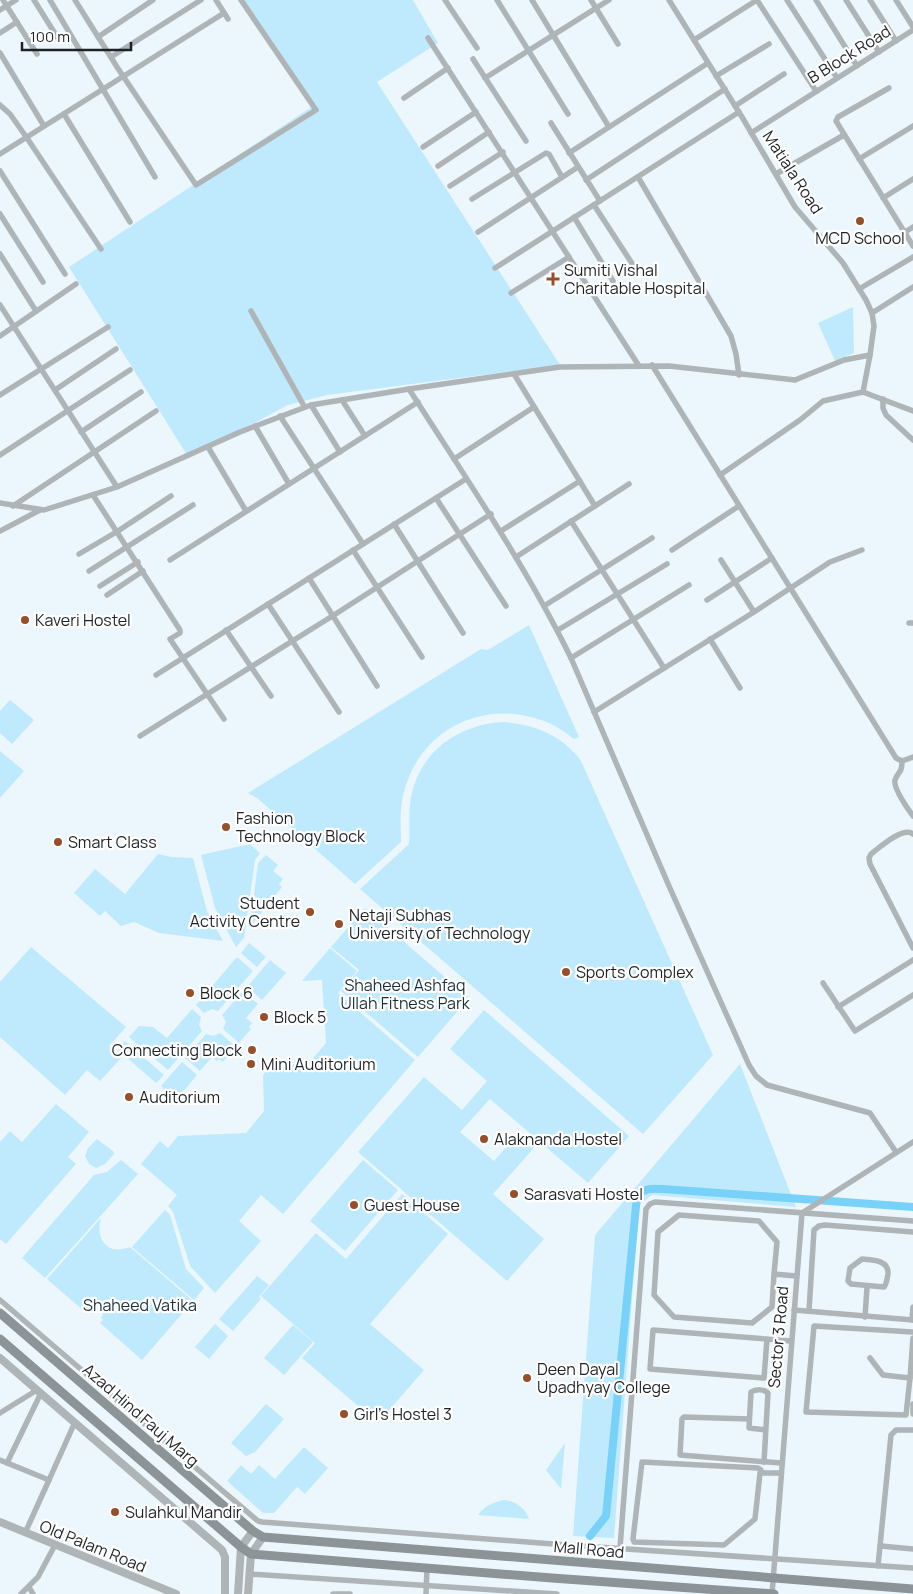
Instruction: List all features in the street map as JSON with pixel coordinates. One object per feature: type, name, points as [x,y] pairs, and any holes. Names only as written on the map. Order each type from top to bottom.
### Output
[{"type":"main road","name":"Azad Hind Fauj Marg","points":[[0,1314],[253,1531],[263,1537]]},
{"type":"main road","points":[[0,1339],[241,1547],[252,1554]]},
{"type":"main road","name":"Mall Road","points":[[263,1537],[913,1589]]},
{"type":"main road","name":"Mall Road","points":[[252,1554],[773,1594]]},
{"type":"street","points":[[0,10],[5,3],[16,0]]},
{"type":"street","points":[[34,0],[59,40]]},
{"type":"street","points":[[50,0],[155,177]]},
{"type":"street","points":[[75,0],[196,185],[316,110],[241,0]]},
{"type":"street","points":[[98,36],[153,0]]},
{"type":"street","points":[[111,57],[201,0]]},
{"type":"street","points":[[216,0],[228,19]]},
{"type":"street","points":[[445,0],[477,48]]},
{"type":"street","points":[[497,0],[568,114]]},
{"type":"street","points":[[532,0],[609,127]]},
{"type":"street","points":[[591,0],[618,44]]},
{"type":"street","points":[[485,78],[609,0]]},
{"type":"street","name":"Matiala Road","points":[[669,0],[799,212],[843,263],[872,313]]},
{"type":"street","points":[[694,40],[757,0],[816,91]]},
{"type":"street","points":[[787,0],[837,78]]},
{"type":"street","points":[[816,0],[857,66]]},
{"type":"street","points":[[846,0],[878,52]]},
{"type":"street","points":[[870,0],[896,41]]},
{"type":"street","points":[[896,0],[913,29]]},
{"type":"street","points":[[5,3],[37,54]]},
{"type":"street","points":[[0,154],[224,13]]},
{"type":"street","points":[[0,33],[17,22]]},
{"type":"street","name":"B Block Road","points":[[751,133],[913,29]]},
{"type":"street","points":[[428,38],[638,366]]},
{"type":"street","points":[[716,76],[769,44]]},
{"type":"street","points":[[0,53],[44,126]]},
{"type":"street","points":[[473,58],[526,141]]},
{"type":"street","points":[[569,153],[708,63]]},
{"type":"street","points":[[404,98],[448,68]]},
{"type":"street","points":[[735,106],[784,74]]},
{"type":"street","points":[[888,88],[837,119],[837,126],[913,246]]},
{"type":"street","points":[[586,180],[725,90]]},
{"type":"street","points":[[0,104],[10,114],[27,138],[102,250]]},
{"type":"street","points":[[423,146],[476,112]]},
{"type":"street","points":[[495,268],[739,112]]},
{"type":"street","points":[[64,114],[130,222]]},
{"type":"street","points":[[550,124],[586,180],[597,203],[633,265]]},
{"type":"street","points":[[859,159],[913,126]]},
{"type":"street","points":[[438,166],[489,132]]},
{"type":"street","points":[[776,174],[844,135]]},
{"type":"street","points":[[450,186],[502,152]]},
{"type":"street","points":[[472,200],[546,153],[549,154],[562,177]]},
{"type":"street","points":[[478,232],[578,167]]},
{"type":"street","points":[[0,171],[65,274]]},
{"type":"street","points":[[638,177],[731,336],[739,374]]},
{"type":"street","points":[[883,198],[913,179]]},
{"type":"street","points":[[0,214],[44,282]]},
{"type":"street","points":[[574,217],[613,282]]},
{"type":"street","points":[[904,232],[913,227]]},
{"type":"street","points":[[0,254],[36,311]]},
{"type":"street","points":[[511,293],[569,257]]},
{"type":"street","points":[[859,289],[913,257]]},
{"type":"street","points":[[0,336],[76,284]]},
{"type":"street","points":[[863,392],[874,326],[872,313],[913,288]]},
{"type":"street","points":[[0,305],[117,487]]},
{"type":"street","points":[[251,311],[304,406]]},
{"type":"street","points":[[0,396],[41,368],[108,327]]},
{"type":"street","points":[[54,390],[116,349]]},
{"type":"street","points":[[0,503],[40,510],[48,509],[117,487],[304,406],[560,367],[652,365],[795,380],[844,360],[870,355]]},
{"type":"street","points":[[652,365],[896,758],[902,762]]},
{"type":"street","points":[[0,454],[130,370]]},
{"type":"street","points":[[514,374],[595,506]]},
{"type":"street","points":[[410,389],[466,479],[491,514],[558,630],[715,988],[756,1076],[767,1085],[870,1113],[896,1152]]},
{"type":"street","points":[[81,432],[141,392]]},
{"type":"street","points":[[720,475],[793,425],[823,401],[863,392],[913,411]]},
{"type":"street","points":[[883,399],[883,408],[886,415],[913,440]]},
{"type":"street","points":[[342,400],[365,436]]},
{"type":"street","points":[[170,560],[418,402]]},
{"type":"street","points":[[311,405],[340,452]]},
{"type":"street","points":[[454,459],[534,407]]},
{"type":"street","points":[[13,506],[156,411]]},
{"type":"street","points":[[280,416],[363,544]]},
{"type":"street","points":[[255,426],[289,484]]},
{"type":"street","points":[[208,447],[246,510]]},
{"type":"street","points":[[156,674],[466,479]]},
{"type":"street","points":[[501,531],[580,481]]},
{"type":"street","points":[[516,557],[629,484]]},
{"type":"street","points":[[93,494],[180,630],[180,633],[170,639],[224,719]]},
{"type":"street","points":[[79,554],[118,532],[171,496]]},
{"type":"street","points":[[436,498],[506,606]]},
{"type":"street","points":[[89,570],[193,505]]},
{"type":"street","points":[[672,550],[739,506]]},
{"type":"street","points":[[0,531],[40,510]]},
{"type":"street","points":[[140,736],[491,514]]},
{"type":"street","points":[[571,521],[664,668]]},
{"type":"street","points":[[394,524],[463,633]]},
{"type":"street","points":[[544,606],[652,538]]},
{"type":"street","points":[[353,550],[422,657]]},
{"type":"street","points":[[594,712],[792,588],[830,562],[862,550]]},
{"type":"street","points":[[707,600],[772,558]]},
{"type":"street","points":[[721,560],[754,612]]},
{"type":"street","points":[[100,586],[138,562]]},
{"type":"street","points":[[558,630],[667,564]]},
{"type":"street","points":[[107,595],[143,571]]},
{"type":"street","points":[[310,578],[377,686]]},
{"type":"street","points":[[571,658],[689,585]]},
{"type":"street","points":[[268,604],[339,712]]},
{"type":"street","points":[[226,630],[271,696]]},
{"type":"street","points":[[710,640],[740,688]]},
{"type":"street","points":[[902,762],[913,757]]},
{"type":"street","points":[[902,762],[902,770],[895,780],[895,788],[913,816]]},
{"type":"street","points":[[913,834],[910,831],[904,831],[871,854],[869,858],[870,864],[913,948]]},
{"type":"street","points":[[838,1008],[913,960]]},
{"type":"street","points":[[823,983],[855,1031],[913,995]]},
{"type":"street","points":[[802,1213],[913,1142]]},
{"type":"street","points":[[620,1548],[646,1209],[650,1204],[655,1202],[913,1221]]},
{"type":"street","name":"Sector 3 Road","points":[[773,1594],[774,1559],[802,1213]]},
{"type":"street","points":[[679,1215],[759,1221],[777,1242],[774,1274],[772,1307],[752,1323],[674,1317],[654,1295],[658,1232],[679,1215]]},
{"type":"street","points":[[809,1311],[814,1230],[819,1226],[913,1232]]},
{"type":"street","points":[[862,1259],[875,1260],[886,1266],[888,1270],[884,1287],[867,1287],[851,1284],[848,1280],[850,1268],[862,1259]]},
{"type":"street","points":[[774,1274],[796,1276]]},
{"type":"street","points":[[864,1317],[867,1287]]},
{"type":"street","points":[[0,1300],[258,1520],[913,1568]]},
{"type":"street","points":[[794,1310],[912,1320],[913,1307]]},
{"type":"street","points":[[911,1415],[806,1412],[814,1326],[913,1332]]},
{"type":"street","points":[[767,1339],[764,1378],[650,1369],[653,1330],[767,1339],[791,1341]]},
{"type":"street","points":[[911,1415],[910,1378],[913,1338]]},
{"type":"street","points":[[0,1358],[222,1550],[225,1557],[224,1594]]},
{"type":"street","points":[[870,1358],[883,1375],[910,1378]]},
{"type":"street","points":[[764,1462],[766,1430],[768,1393],[762,1390],[751,1392],[749,1428],[766,1430]]},
{"type":"street","points":[[0,1413],[39,1392]]},
{"type":"street","points":[[7,1463],[39,1392]]},
{"type":"street","points":[[911,1415],[913,1404]]},
{"type":"street","points":[[749,1419],[684,1417],[682,1419],[680,1456],[782,1463]]},
{"type":"street","points":[[25,1533],[75,1422]]},
{"type":"street","points":[[878,1566],[891,1435],[896,1430],[913,1430]]},
{"type":"street","points":[[0,1460],[49,1480]]},
{"type":"street","points":[[642,1462],[758,1468],[760,1474],[756,1519],[724,1545],[634,1542],[642,1462]]},
{"type":"street","points":[[760,1474],[781,1473]]},
{"type":"street","name":"Old Palam Road","points":[[0,1522],[176,1594]]},
{"type":"street","points":[[238,1594],[241,1547],[253,1531]]},
{"type":"street","points":[[248,1594],[252,1554],[263,1537]]},
{"type":"street","points":[[21,1594],[38,1577],[55,1545]]},
{"type":"street","points":[[880,1546],[913,1549]]},
{"type":"street","points":[[426,1594],[427,1568]]},
{"type":"street","points":[[250,1574],[557,1594]]},
{"type":"street","points":[[29,1587],[33,1594]]},
{"type":"street","points":[[333,1594],[350,1594]]},
{"type":"green space","points":[[243,0],[413,0],[438,43],[377,82],[560,365],[327,395],[288,405],[189,458],[69,267],[313,106]]},
{"type":"green space","points":[[853,307],[854,353],[835,361],[818,323]]},
{"type":"green space","points":[[529,625],[579,737],[574,739],[544,721],[521,715],[499,714],[478,717],[458,724],[440,736],[424,751],[412,770],[402,798],[401,842],[355,884],[257,798],[248,793],[481,649],[488,650]]},
{"type":"green space","points":[[10,700],[34,720],[12,744],[0,733],[0,711]]},
{"type":"green space","name":"Sports Complex","points":[[502,722],[525,725],[546,732],[565,744],[581,761],[713,1055],[643,1134],[360,889],[409,844],[411,797],[416,781],[432,754],[456,735],[486,724]]},
{"type":"green space","points":[[0,751],[24,771],[0,798]]},
{"type":"green space","points":[[250,844],[260,853],[255,860],[244,938],[236,947],[215,908],[201,855]]},
{"type":"green space","points":[[158,854],[193,858],[207,911],[223,941],[159,933],[134,922],[121,926],[105,911],[100,916],[74,893],[95,869],[125,894]]},
{"type":"green space","points":[[266,855],[278,865],[273,871],[283,879],[279,884],[282,887],[250,927],[258,863]]},
{"type":"green space","name":"Shaheed Ashfaq Ullah Fitness Park","points":[[365,908],[469,998],[418,1057],[341,991],[359,970],[331,947]]},
{"type":"green space","points":[[249,943],[266,957],[257,967],[241,953]]},
{"type":"green space","points":[[31,947],[126,1027],[109,1046],[122,1057],[100,1081],[87,1070],[65,1095],[0,1037],[0,982]]},
{"type":"green space","points":[[330,948],[357,971],[338,993],[415,1060],[283,1214],[261,1195],[239,1221],[261,1241],[215,1293],[190,1266],[173,1212],[168,1206],[177,1195],[141,1164],[160,1141],[168,1148],[178,1136],[246,1133],[264,1111],[263,1075],[271,1066],[309,1063],[326,1043],[322,980],[302,981]]},
{"type":"green space","points":[[237,957],[253,971],[218,1011],[212,1009],[204,1013],[196,1005]]},
{"type":"green space","points":[[270,960],[286,973],[262,1000],[247,987]]},
{"type":"green space","points":[[243,991],[258,1004],[246,1018],[252,1023],[249,1027],[251,1029],[239,1043],[223,1029],[226,1022],[222,1015]]},
{"type":"green space","points":[[192,1009],[201,1017],[199,1025],[202,1031],[168,1070],[129,1037],[139,1026],[153,1027],[167,1038]]},
{"type":"green space","points":[[484,1010],[629,1136],[588,1183],[490,1099],[460,1132],[494,1161],[517,1135],[533,1149],[493,1194],[544,1239],[507,1281],[358,1152],[424,1077],[462,1110],[487,1081],[450,1049]]},
{"type":"green space","points":[[220,1033],[236,1047],[223,1062],[219,1059],[217,1061],[212,1057],[200,1071],[185,1058],[206,1034],[213,1036]]},
{"type":"green space","points":[[125,1041],[164,1075],[156,1083],[118,1050]]},
{"type":"green space","points":[[182,1062],[197,1075],[176,1100],[161,1086]]},
{"type":"green space","points":[[740,1064],[796,1207],[652,1195],[639,1205],[614,1538],[573,1536],[595,1235]]},
{"type":"green space","points":[[56,1104],[89,1132],[68,1157],[76,1164],[6,1244],[0,1239],[0,1142],[10,1131],[22,1142]]},
{"type":"green space","points":[[97,1139],[113,1151],[114,1154],[105,1164],[96,1168],[89,1164],[85,1156],[88,1148]]},
{"type":"green space","points":[[121,1160],[138,1174],[45,1278],[22,1258],[94,1175],[107,1172]]},
{"type":"green space","points":[[363,1160],[398,1190],[345,1251],[310,1221]]},
{"type":"green space","points":[[402,1194],[448,1234],[370,1324],[424,1370],[378,1423],[302,1358],[315,1343],[261,1296],[316,1233],[346,1259]]},
{"type":"green space","points":[[165,1210],[170,1215],[186,1269],[204,1288],[194,1300],[132,1247]]},
{"type":"green space","name":"Shaheed Vatika","points":[[101,1218],[100,1233],[101,1239],[105,1244],[115,1249],[130,1247],[193,1301],[142,1360],[100,1323],[103,1320],[101,1318],[103,1314],[93,1305],[89,1309],[87,1307],[84,1311],[47,1279]]},
{"type":"green space","points":[[257,1276],[269,1285],[259,1297],[261,1299],[233,1331],[219,1319]]},
{"type":"green space","points":[[215,1324],[228,1336],[209,1359],[195,1347]]},
{"type":"green space","points":[[293,1325],[313,1342],[284,1375],[264,1358]]},
{"type":"green space","points":[[266,1404],[284,1419],[255,1452],[246,1456],[231,1443]]},
{"type":"green space","points":[[565,1443],[561,1489],[546,1470]]},
{"type":"green space","points":[[304,1447],[328,1468],[305,1494],[297,1487],[274,1513],[263,1513],[227,1481],[241,1465],[251,1474],[259,1465],[275,1479]]},
{"type":"green space","points":[[504,1500],[512,1501],[519,1505],[529,1519],[478,1515],[489,1505]]},
{"type":"waterway","points":[[590,1536],[606,1516],[637,1196],[646,1190],[663,1189],[913,1207]]},
{"type":"place","name":"MCD School","points":[[860,221]]},
{"type":"place","name":"Sumiti Vishal Charitable Hospital","points":[[553,279]]},
{"type":"place","name":"Kaveri Hostel","points":[[25,620]]},
{"type":"place","name":"Fashion Technology Block","points":[[226,827]]},
{"type":"place","name":"Smart Class","points":[[58,842]]},
{"type":"place","name":"Student Activity Centre","points":[[310,912]]},
{"type":"place","name":"Netaji Subhas University of Technology","points":[[339,924]]},
{"type":"place","name":"Sports Complex","points":[[566,972]]},
{"type":"place","name":"Block 6","points":[[190,993]]},
{"type":"place","name":"Block 5","points":[[264,1017]]},
{"type":"place","name":"Connecting Block","points":[[252,1050]]},
{"type":"place","name":"Mini Auditorium","points":[[251,1064]]},
{"type":"place","name":"Auditorium","points":[[129,1097]]},
{"type":"place","name":"Alaknanda Hostel","points":[[484,1139]]},
{"type":"place","name":"Sarasvati Hostel","points":[[514,1194]]},
{"type":"place","name":"Guest House","points":[[354,1205]]},
{"type":"place","name":"Deen Dayal Upadhyay College","points":[[527,1378]]},
{"type":"place","name":"Girl's Hostel 3","points":[[344,1414]]},
{"type":"place","name":"Sulahkul Mandir","points":[[115,1512]]}]
